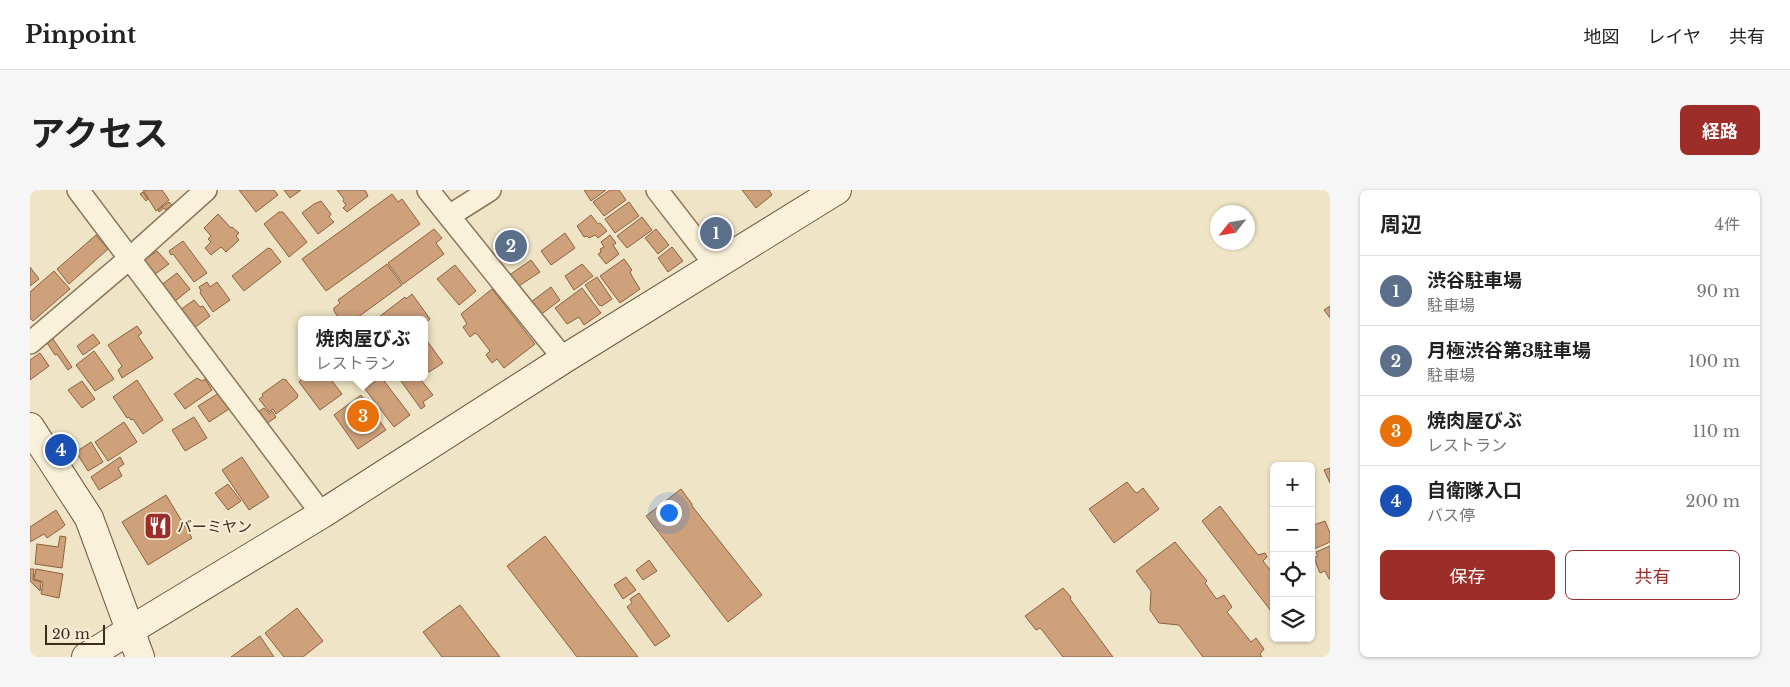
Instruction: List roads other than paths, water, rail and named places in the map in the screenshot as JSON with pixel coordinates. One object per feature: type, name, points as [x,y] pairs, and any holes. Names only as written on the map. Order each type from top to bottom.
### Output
[{"type":"street","points":[[78,190],[322,514]]},
{"type":"street","points":[[30,343],[206,190]]},
{"type":"street","points":[[428,190],[564,359]]},
{"type":"street","points":[[449,216],[490,190]]},
{"type":"street","points":[[657,190],[716,266]]},
{"type":"street","points":[[86,657],[322,514],[564,359],[837,190]]},
{"type":"street","points":[[30,427],[89,518],[140,657]]},
{"type":"place","name":"渋谷駐車場","points":[[716,233]]},
{"type":"place","name":"月極渋谷第3駐車場","points":[[511,246]]},
{"type":"place","name":"焼肉屋びぶ","points":[[363,416]]},
{"type":"place","name":"自衛隊入口","points":[[61,450]]},
{"type":"place","name":"バーミヤン","points":[[158,526]]}]
